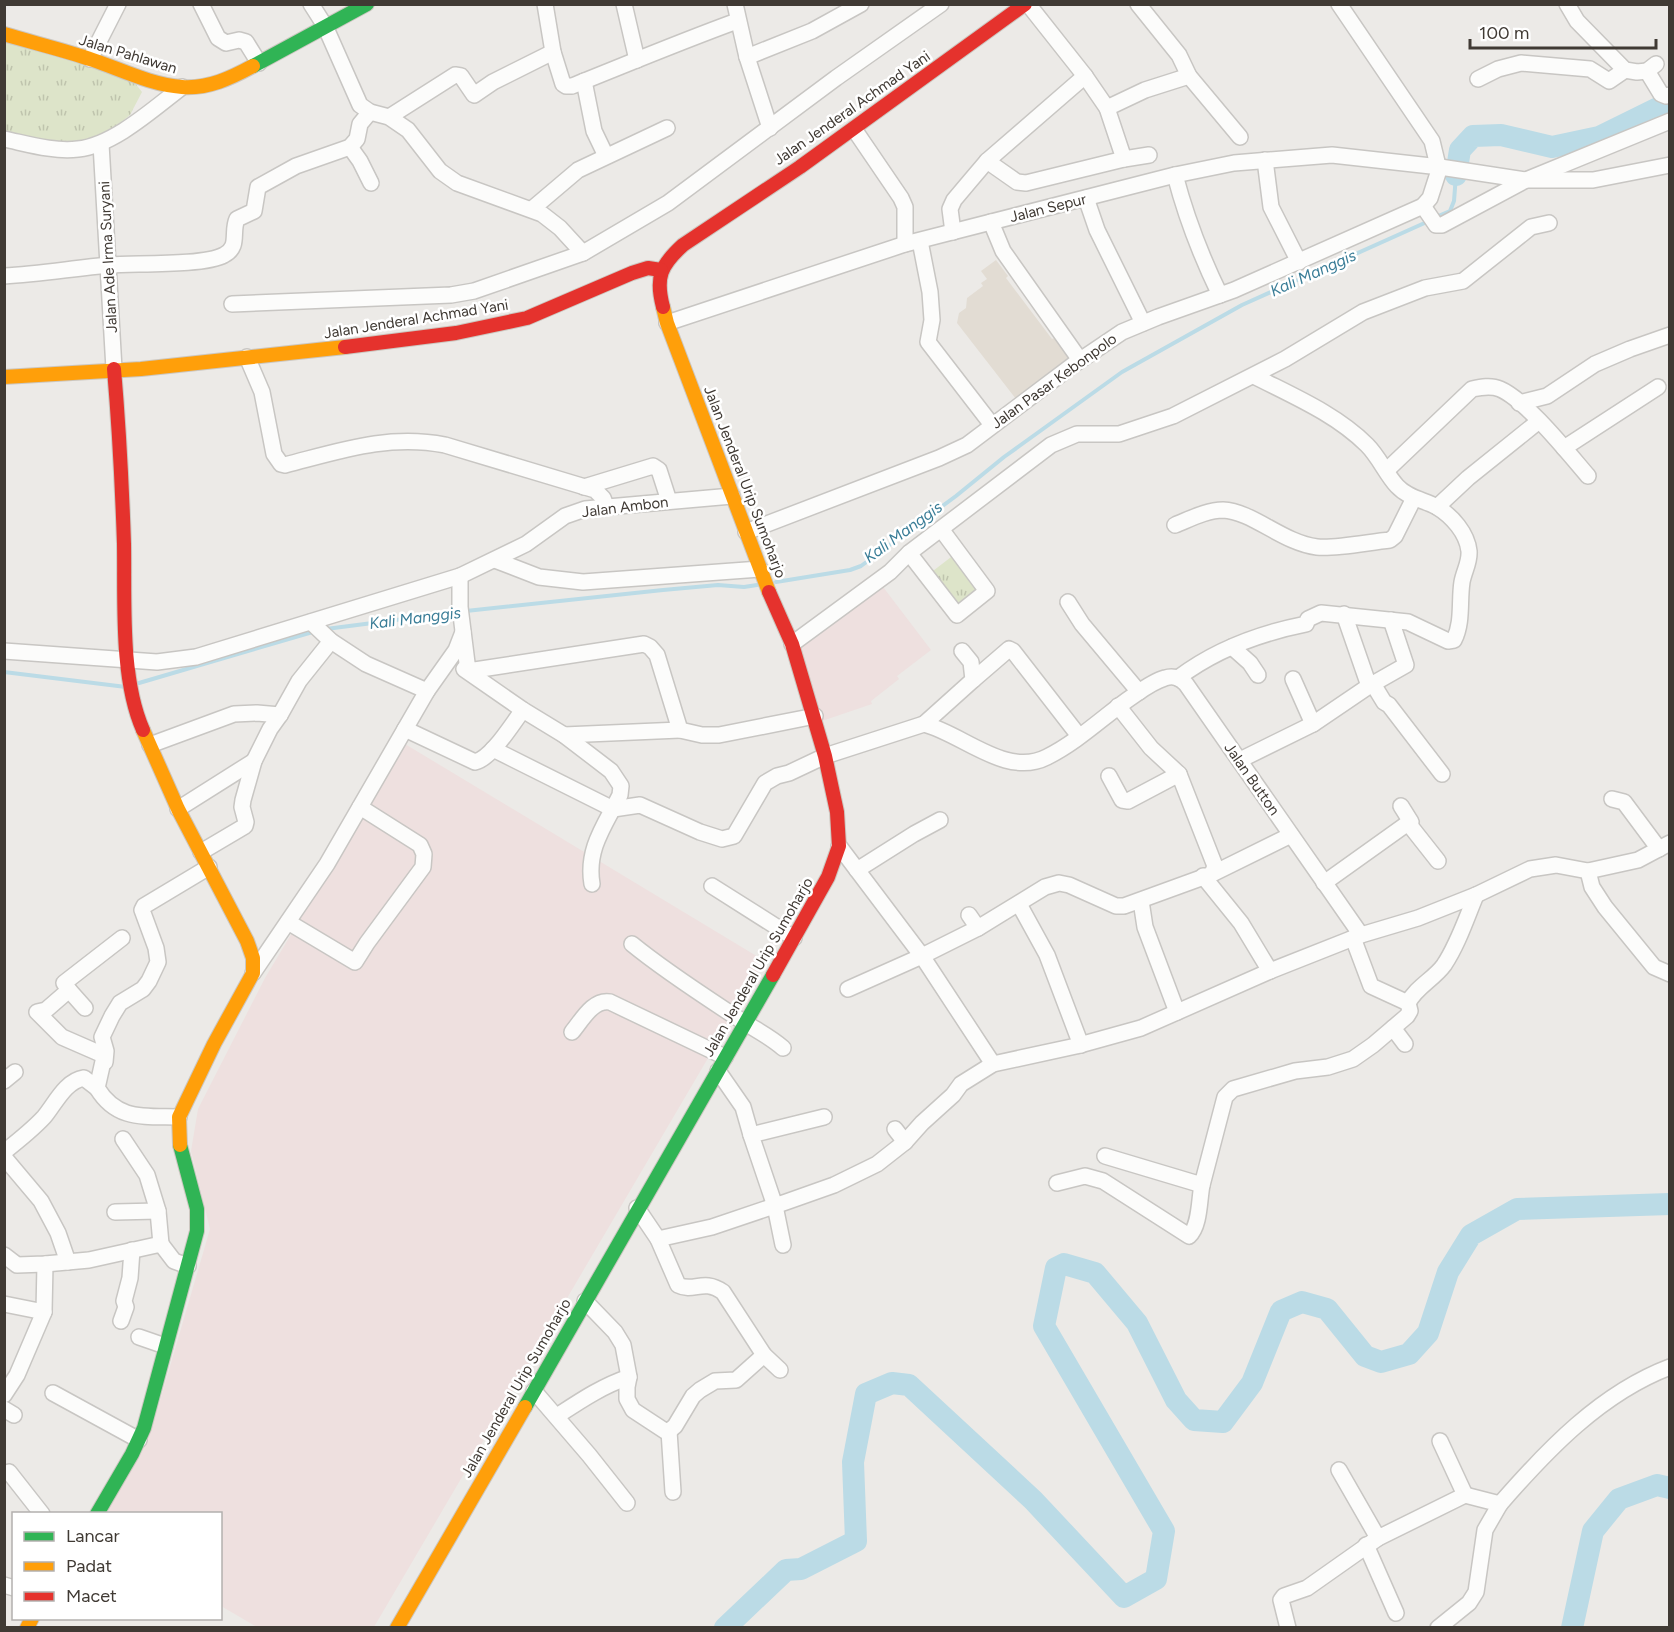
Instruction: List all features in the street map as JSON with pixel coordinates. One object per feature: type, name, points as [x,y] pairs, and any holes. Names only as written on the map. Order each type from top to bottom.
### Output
[{"type":"main road","name":"Jalan Pahlawan","points":[[5,31],[147,80],[182,87],[202,86],[229,79],[368,4]]},
{"type":"main road","name":"Jalan Jenderal Achmad Yani","points":[[4,377],[141,369],[417,339],[527,318],[632,273],[648,268],[661,270],[669,256],[683,245],[854,129],[1027,4]]},
{"type":"main road","name":"Jalan Jenderal Urip Sumoharjo","points":[[397,1628],[794,938],[828,877],[839,846],[837,812],[825,756],[792,644],[770,595],[667,323],[659,293],[661,270]]},
{"type":"main road","points":[[98,1512],[144,1428],[188,1266],[198,1219],[179,1141],[179,1117],[214,1044],[253,973],[253,958],[247,941],[178,809],[138,718],[133,697],[127,660],[122,468],[114,369]]},
{"type":"street","points":[[201,4],[218,38],[226,43],[239,40],[246,42],[259,63]]},
{"type":"street","points":[[311,4],[325,27],[360,105],[370,112],[389,117],[408,130],[440,171],[458,183],[542,214],[560,228],[583,253]]},
{"type":"street","points":[[545,4],[553,52],[563,84],[566,86],[572,86],[737,21]]},
{"type":"street","points":[[624,4],[637,60]]},
{"type":"street","points":[[735,4],[737,21],[747,57],[770,128]]},
{"type":"street","points":[[747,57],[813,31],[861,4]]},
{"type":"street","points":[[232,304],[451,295],[474,291],[583,253],[668,203],[836,78],[941,4]]},
{"type":"street","points":[[1027,4],[1085,76],[1107,108],[1124,159]]},
{"type":"street","points":[[1138,4],[1179,55],[1189,76],[1240,137]]},
{"type":"street","points":[[1339,4],[1432,141],[1444,168],[1430,198],[1427,212]]},
{"type":"street","points":[[1567,4],[1577,21],[1625,70],[1637,72],[1651,67],[1661,94],[1670,95]]},
{"type":"street","points":[[90,59],[112,7]]},
{"type":"street","points":[[389,117],[455,75],[461,76],[474,95],[493,82],[553,52]]},
{"type":"street","points":[[1478,79],[1498,69],[1521,63],[1590,69],[1609,81],[1625,70]]},
{"type":"street","points":[[953,232],[950,217],[952,205],[987,161],[1085,76]]},
{"type":"street","points":[[1107,108],[1144,90],[1189,76]]},
{"type":"street","points":[[584,81],[594,131],[606,156]]},
{"type":"street","points":[[4,139],[59,150],[79,149],[101,144],[182,87]]},
{"type":"street","points":[[4,276],[109,265],[208,260],[225,255],[233,247],[234,224],[237,219],[254,211],[258,187],[296,165],[350,147],[357,139],[360,124],[370,112]]},
{"type":"street","points":[[1526,180],[1670,121]]},
{"type":"street","points":[[532,209],[578,170],[667,129]]},
{"type":"street","points":[[854,129],[905,207],[912,243],[931,302],[932,320],[928,342],[992,425]]},
{"type":"street","name":"Jalan Ade Irma Suryani","points":[[101,144],[114,369]]},
{"type":"street","points":[[350,147],[371,183]]},
{"type":"street","points":[[987,161],[1017,182],[1026,183],[1149,155]]},
{"type":"street","name":"Jalan Sepur","points":[[667,323],[912,243],[1175,175],[1234,163],[1332,155],[1526,180],[1593,180],[1670,165]]},
{"type":"street","points":[[1265,160],[1271,207],[1299,262]]},
{"type":"street","points":[[1175,175],[1184,210],[1220,296]]},
{"type":"street","name":"Jalan Pasar Kebonpolo","points":[[746,532],[939,458],[967,445],[1080,360],[1122,332],[1220,296],[1427,212],[1436,225],[1442,225],[1526,180]]},
{"type":"street","points":[[1086,198],[1097,230],[1143,323]]},
{"type":"street","points":[[992,222],[1003,251],[1080,360]]},
{"type":"street","points":[[792,644],[890,572],[909,554],[1051,445],[1077,434],[1119,434],[1173,416],[1254,376],[1363,312],[1425,288],[1463,280],[1532,227],[1549,223]]},
{"type":"street","points":[[1519,403],[1547,396],[1595,364],[1670,335]]},
{"type":"street","points":[[247,357],[261,390],[274,454],[280,464],[285,465],[372,443],[423,441],[445,445],[595,490],[603,498],[606,506]]},
{"type":"street","points":[[924,724],[937,728],[964,743],[1023,764],[1047,757],[1139,692],[1166,678],[1178,678],[1205,659],[1232,647],[1279,629],[1306,624],[1308,619],[1316,614],[1344,614],[1390,620],[1416,625],[1427,633],[1449,641],[1454,640],[1459,624],[1462,579],[1467,566],[1469,549],[1463,532],[1437,507],[1414,498],[1398,486],[1367,445],[1340,424],[1315,406],[1254,376]]},
{"type":"street","points":[[1387,470],[1472,389],[1485,387],[1500,389],[1519,403],[1537,419],[1588,476]]},
{"type":"street","points":[[1564,448],[1658,387]]},
{"type":"street","points":[[1437,507],[1468,477],[1537,419],[1547,396]]},
{"type":"street","points":[[584,487],[653,466],[659,470],[669,501]]},
{"type":"street","name":"Jalan Ambon","points":[[4,651],[157,662],[196,657],[320,630],[460,576],[526,544],[565,516],[585,509],[732,496]]},
{"type":"street","points":[[1175,525],[1210,512],[1229,511],[1246,516],[1282,537],[1317,547],[1390,540],[1395,536],[1414,498]]},
{"type":"street","points":[[909,554],[957,615],[987,591],[941,529]]},
{"type":"street","points":[[495,560],[539,577],[583,582],[761,571]]},
{"type":"street","points":[[460,576],[460,611],[468,671]]},
{"type":"street","points":[[1068,602],[1082,624],[1139,692]]},
{"type":"street","points":[[1344,614],[1371,685],[1442,774]]},
{"type":"street","points":[[1239,760],[1313,724],[1371,685],[1406,666],[1390,620]]},
{"type":"street","points":[[201,852],[245,826],[242,807],[254,761],[299,681],[320,630],[366,664],[427,691]]},
{"type":"street","points":[[253,973],[327,864],[427,691],[456,650],[463,632]]},
{"type":"street","points":[[468,671],[644,644],[650,646],[657,655],[680,730]]},
{"type":"street","points":[[1232,647],[1250,663],[1258,675]]},
{"type":"street","points":[[493,749],[613,808],[640,805],[700,832],[722,839],[734,836],[765,783],[770,779],[825,756],[924,724],[1009,649],[1013,651],[1079,736]]},
{"type":"street","points":[[962,651],[971,662],[973,680]]},
{"type":"street","points":[[449,660],[564,735],[618,779],[621,786],[620,795],[592,855],[589,868],[592,885]]},
{"type":"street","name":"Jalan Button","points":[[1178,678],[1186,684],[1324,883],[1357,936],[1371,986],[1408,1003]]},
{"type":"street","points":[[1293,678],[1313,724]]},
{"type":"street","points":[[1118,706],[1151,748],[1179,774],[1215,866],[1208,875]]},
{"type":"street","points":[[405,729],[475,762],[487,756],[523,710]]},
{"type":"street","points":[[150,745],[234,714],[280,715]]},
{"type":"street","points":[[564,735],[680,730],[702,735],[719,735],[814,716]]},
{"type":"street","points":[[178,809],[254,761]]},
{"type":"street","points":[[1109,776],[1122,800],[1128,801],[1179,774]]},
{"type":"street","points":[[658,1239],[712,1227],[775,1206],[845,1180],[877,1164],[905,1142],[953,1095],[961,1084],[993,1064],[1081,1045],[1141,1028],[1270,971],[1357,936],[1418,918],[1476,895],[1530,869],[1556,865],[1588,872],[1638,860],[1664,846],[1624,802],[1612,799]]},
{"type":"street","points":[[1324,883],[1411,822],[1401,806]]},
{"type":"street","points":[[288,922],[355,962],[423,867],[424,854],[420,845],[360,807]]},
{"type":"street","points":[[857,870],[940,820]]},
{"type":"street","points":[[1408,823],[1438,861]]},
{"type":"street","points":[[848,989],[922,956],[974,921],[1019,904],[1045,887],[1059,883],[1069,885],[1116,906],[1124,906],[1208,875],[1292,835]]},
{"type":"street","points":[[839,846],[922,956],[993,1064]]},
{"type":"street","points":[[97,1089],[100,1088],[106,1057],[102,1036],[120,1003],[143,989],[158,962],[156,948],[142,910],[144,906],[209,867]]},
{"type":"street","points":[[1588,872],[1592,887],[1605,907],[1654,967],[1670,974]]},
{"type":"street","points":[[1208,875],[1270,971]]},
{"type":"street","points":[[712,886],[794,938]]},
{"type":"street","points":[[1057,1183],[1085,1176],[1104,1181],[1189,1236],[1193,1233],[1196,1223],[1202,1185],[1225,1097],[1233,1089],[1295,1071],[1328,1067],[1353,1059],[1393,1028],[1410,1011],[1408,1003],[1414,993],[1436,974],[1448,957],[1476,895]]},
{"type":"street","points":[[1141,901],[1145,927],[1177,1012]]},
{"type":"street","points":[[1019,904],[1047,956],[1081,1045]]},
{"type":"street","points":[[85,1008],[64,983],[122,938]]},
{"type":"street","points":[[632,944],[661,967],[770,1037],[783,1048]]},
{"type":"street","points":[[69,990],[46,1010],[37,1012],[62,1037],[99,1053],[104,1058],[97,1089]]},
{"type":"street","points":[[572,1032],[596,1004],[603,1001],[610,1002],[725,1057]]},
{"type":"street","points":[[92,1050],[103,1021]]},
{"type":"street","points":[[1393,1028],[1405,1044]]},
{"type":"street","points":[[718,1071],[743,1107],[775,1206],[783,1245]]},
{"type":"street","points":[[4,1152],[44,1117],[58,1097],[84,1078],[97,1089],[108,1104],[122,1113],[179,1117]]},
{"type":"street","points":[[751,1135],[824,1117]]},
{"type":"street","points":[[895,1129],[905,1142]]},
{"type":"street","points":[[123,1139],[147,1175],[158,1211],[161,1244],[174,1261],[188,1266]]},
{"type":"street","points":[[1105,1156],[1202,1185]]},
{"type":"street","points":[[4,1157],[40,1201],[58,1233],[68,1262]]},
{"type":"street","points":[[637,1208],[658,1239],[678,1285],[683,1287],[704,1284],[715,1286],[723,1292],[764,1355],[780,1370]]},
{"type":"street","points":[[115,1212],[158,1211]]},
{"type":"street","points":[[4,1255],[17,1265],[45,1264],[89,1260],[161,1244]]},
{"type":"street","points":[[121,1321],[126,1307],[124,1301],[130,1278],[132,1250]]},
{"type":"street","points":[[4,1395],[17,1375],[44,1312],[45,1264]]},
{"type":"street","points":[[585,1301],[615,1332],[623,1345],[629,1377],[627,1399],[633,1410],[665,1431],[675,1426],[693,1396],[700,1390],[715,1381],[736,1380],[764,1355]]},
{"type":"street","points":[[4,1304],[44,1312]]},
{"type":"street","points":[[139,1337],[165,1346]]},
{"type":"street","points":[[1438,1628],[1469,1603],[1476,1592],[1485,1530],[1500,1504],[1541,1456],[1571,1429],[1616,1395],[1670,1367]]},
{"type":"street","points":[[557,1416],[584,1398],[629,1377]]},
{"type":"street","points":[[534,1391],[627,1503]]},
{"type":"street","points":[[53,1393],[139,1440]]},
{"type":"street","points":[[669,1431],[673,1492]]},
{"type":"street","points":[[1440,1441],[1465,1495]]},
{"type":"street","points":[[1339,1470],[1372,1541],[1396,1613]]},
{"type":"street","points":[[9,1472],[40,1512]]},
{"type":"street","points":[[1288,1628],[1281,1600],[1284,1596],[1307,1588],[1372,1541],[1465,1495],[1500,1504]]},
{"type":"shaded area","points":[[996,260],[1008,276],[1006,278],[1052,339],[1054,338],[1069,357],[1016,399],[957,323],[959,313],[966,308],[967,298],[983,286],[981,283],[987,279],[981,271]]},
{"type":"shaded area","points":[[880,583],[931,650],[897,676],[899,679],[871,701],[872,704],[822,721],[795,647]]},
{"type":"shaded area","points":[[405,744],[765,961],[374,1627],[257,1627],[222,1607],[222,1512],[100,1512],[155,1418],[210,1229],[191,1151],[198,1109],[265,978]]},
{"type":"green space","points":[[4,42],[131,78],[142,92],[130,115],[108,133],[84,144],[54,146],[5,134]]},
{"type":"green space","points":[[955,554],[982,590],[956,610],[929,574]]},
{"type":"waterway","name":"Kali Manggis","points":[[1456,175],[1460,150],[1473,136],[1501,135],[1552,147],[1599,137],[1670,102]]},
{"type":"waterway","name":"Kali Manggis","points":[[1436,217],[1450,211],[1454,201],[1456,175]]},
{"type":"waterway","name":"Kali Manggis","points":[[776,582],[850,570],[861,566],[956,496],[1004,457],[1122,372],[1242,305],[1429,221]]},
{"type":"waterway","name":"Kali Manggis","points":[[466,611],[718,585],[744,587],[757,585]]},
{"type":"waterway","name":"Kali Manggis","points":[[326,629],[458,612]]},
{"type":"waterway","name":"Kali Manggis","points":[[139,683],[316,631]]},
{"type":"waterway","name":"Kali Manggis","points":[[4,672],[126,687]]},
{"type":"waterway","points":[[725,1628],[786,1570],[801,1569],[856,1541],[853,1462],[866,1394],[892,1383],[909,1385],[1033,1500],[1124,1597],[1156,1579],[1164,1531],[1044,1326],[1056,1268],[1064,1264],[1095,1273],[1137,1323],[1176,1400],[1194,1420],[1223,1422],[1252,1383],[1281,1311],[1302,1302],[1327,1309],[1365,1356],[1381,1362],[1409,1354],[1428,1333],[1448,1272],[1471,1235],[1517,1209],[1670,1204]]},
{"type":"waterway","points":[[1572,1628],[1593,1531],[1619,1499],[1657,1485],[1670,1488]]},
{"type":"traffic: fast","points":[[253,66],[367,4]]},
{"type":"traffic: fast","points":[[525,1407],[773,975]]},
{"type":"traffic: fast","points":[[98,1512],[132,1454],[144,1428],[197,1231],[197,1209],[180,1145]]},
{"type":"traffic: slow","points":[[4,34],[82,56],[171,86],[192,87],[210,84],[253,66]]},
{"type":"traffic: slow","points":[[663,307],[667,323],[769,592]]},
{"type":"traffic: slow","points":[[4,377],[141,369],[345,347]]},
{"type":"traffic: slow","points":[[143,730],[178,809],[247,941],[253,958],[253,973],[214,1044],[179,1117],[180,1145]]},
{"type":"traffic: slow","points":[[397,1628],[525,1407]]},
{"type":"traffic: slow","points":[[27,1628],[31,1620]]},
{"type":"traffic: jam","points":[[663,307],[660,287],[662,272],[669,259],[683,245],[800,167],[1025,4]]},
{"type":"traffic: jam","points":[[345,347],[456,333],[527,318],[632,273],[648,268],[661,270]]},
{"type":"traffic: jam","points":[[114,369],[124,544],[125,639],[130,687],[143,730]]},
{"type":"traffic: jam","points":[[769,592],[792,644],[825,756],[837,812],[839,846],[828,877],[773,975]]}]
